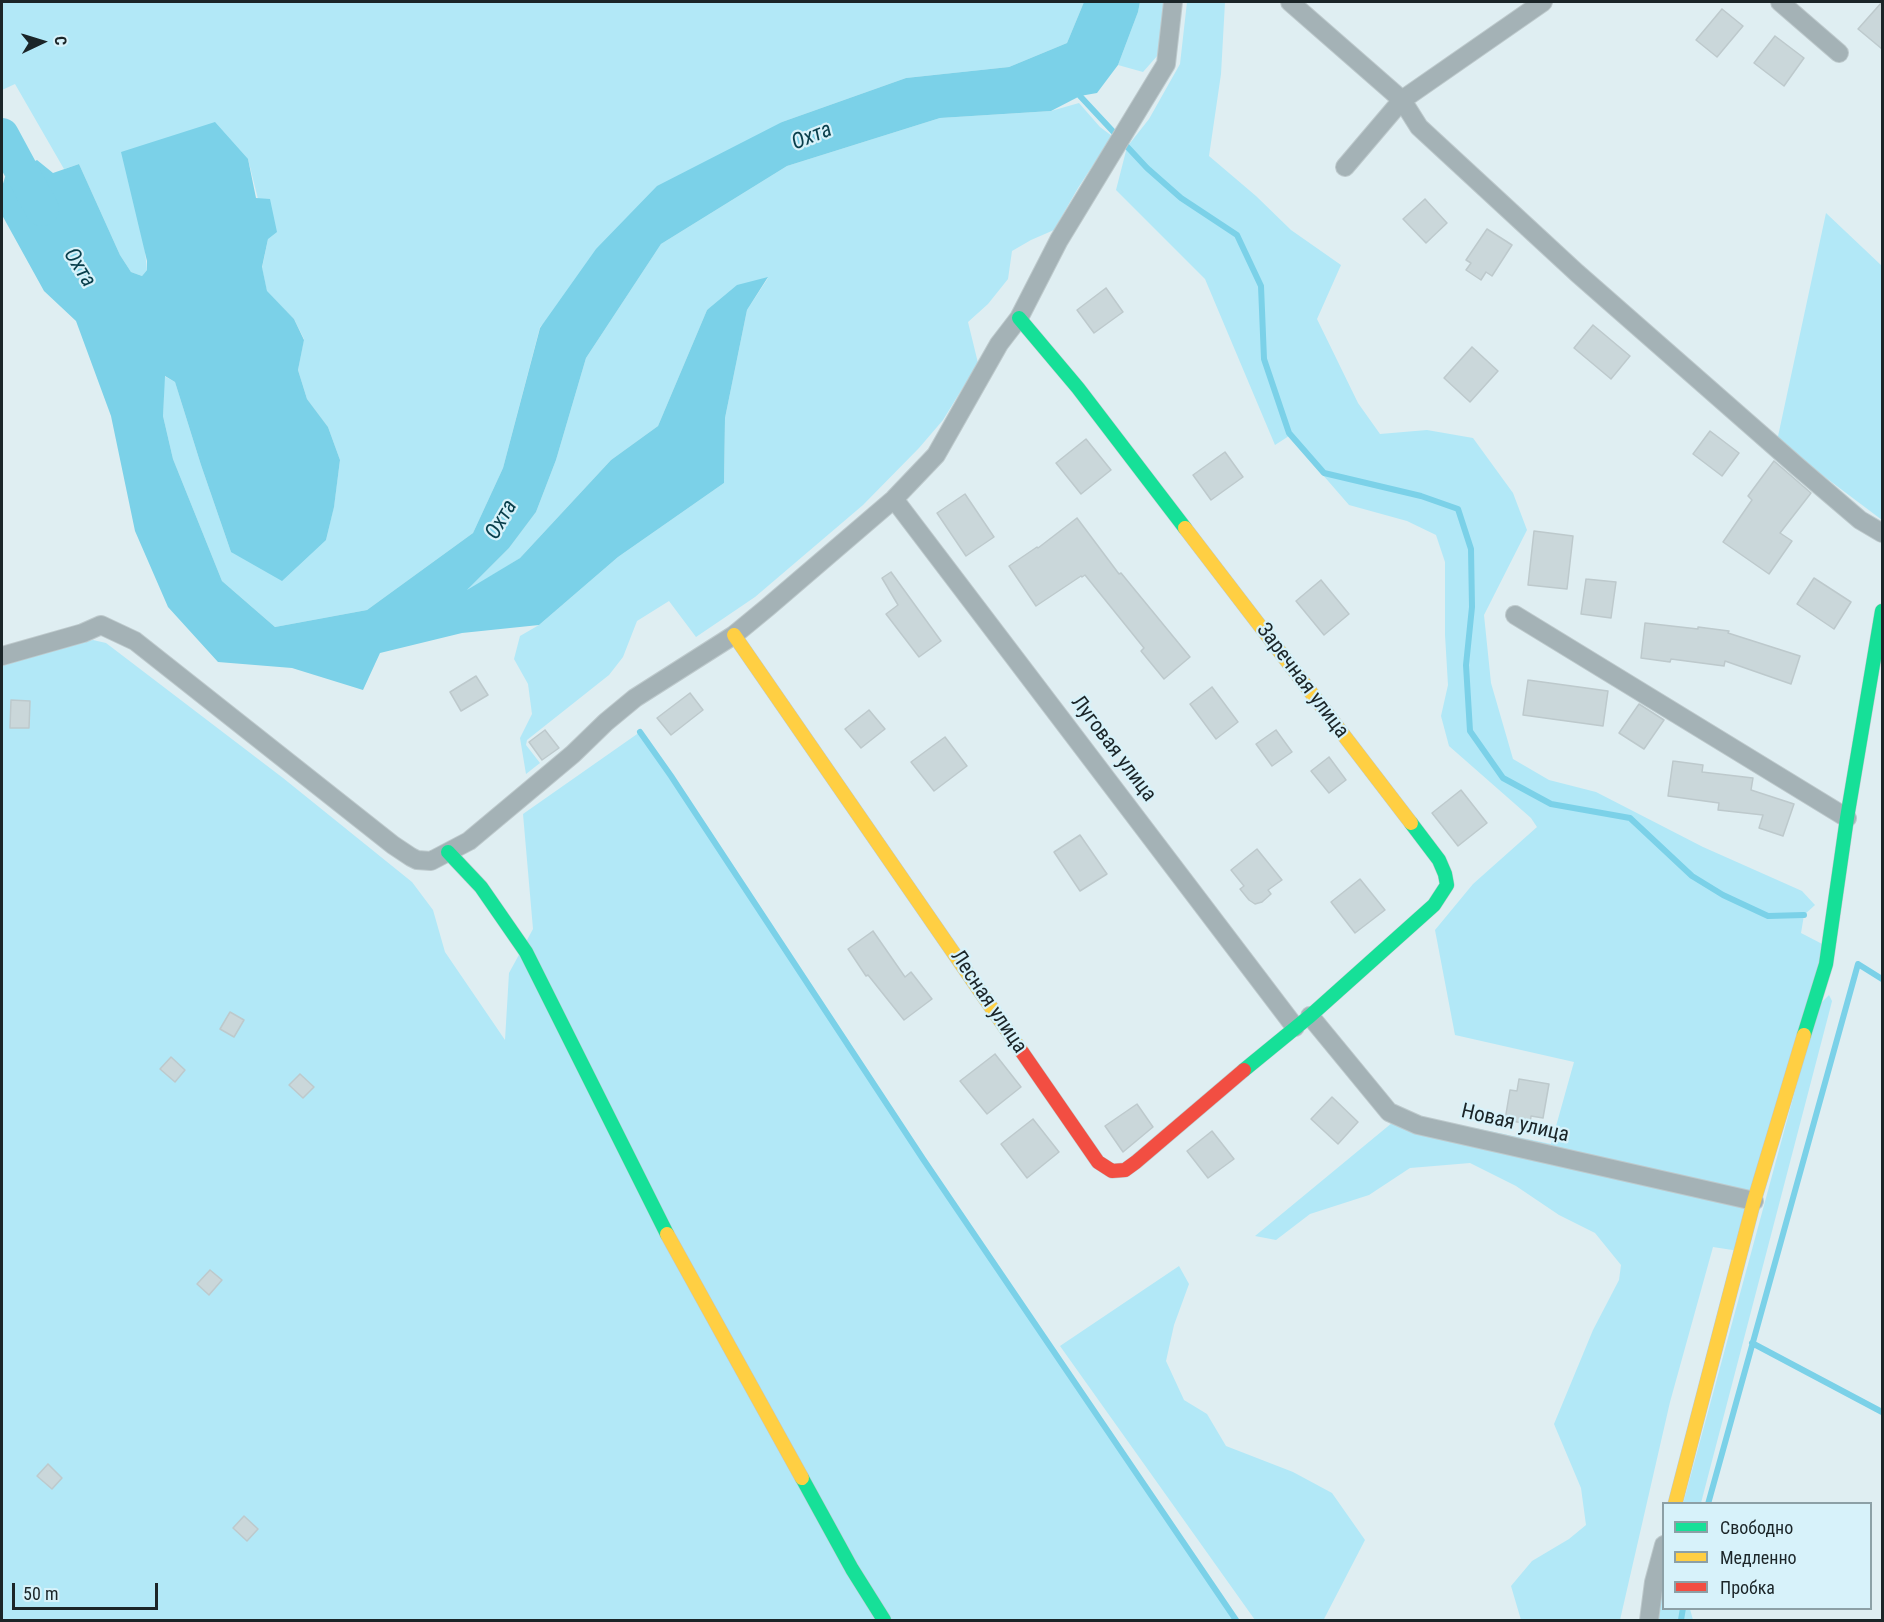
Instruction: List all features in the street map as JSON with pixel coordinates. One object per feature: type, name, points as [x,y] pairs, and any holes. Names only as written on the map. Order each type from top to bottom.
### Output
[{"type":"street","points":[[2,656],[83,633],[102,625],[135,641],[411,857],[431,861],[469,841],[635,698],[734,635],[894,499],[936,455],[999,344],[1019,318],[1059,240],[1166,64],[1173,2]]},
{"type":"street","points":[[1290,2],[1402,100],[1419,127],[1577,273],[1833,497],[1860,520],[1882,533]]},
{"type":"street","points":[[1345,167],[1402,100],[1544,2]]},
{"type":"street","points":[[1780,2],[1839,53]]},
{"type":"street","name":"Заречная улица","points":[[1019,318],[1085,398],[1439,860],[1445,874],[1447,885],[1434,905],[1303,1022]]},
{"type":"street","name":"Луговая улица","points":[[894,499],[1303,1022]]},
{"type":"street","points":[[1674,1502],[1755,1201],[1826,964],[1847,818],[1882,611]]},
{"type":"street","points":[[1515,615],[1847,818]]},
{"type":"street","name":"Лесная улица","points":[[734,635],[1098,1162],[1104,1167],[1112,1171],[1125,1170],[1136,1162],[1303,1022]]},
{"type":"street","points":[[448,852],[481,887],[526,952],[658,1218],[852,1569],[884,1620]]},
{"type":"street","name":"Новая улица","points":[[1303,1022],[1389,1112],[1418,1125],[1755,1201]]},
{"type":"street","points":[[1649,1620],[1654,1582],[1662,1552]]},
{"type":"shaded area","points":[[2,2],[1084,2],[1067,43],[1009,67],[906,78],[782,122],[540,327],[503,468],[473,533],[367,610],[275,627],[222,581],[173,459],[163,416],[164,376],[175,382],[231,552],[326,540],[334,506],[340,460],[328,427],[307,399],[298,370],[304,339],[294,319],[267,292],[262,268],[268,239],[248,159],[144,242],[147,270],[142,276],[131,272],[120,255],[79,164],[64,169],[15,84],[2,90]]},
{"type":"shaded area","points":[[1140,2],[1165,2],[1158,55],[1143,72],[1118,65]]},
{"type":"shaded area","points":[[1187,2],[1225,2],[1221,74],[1209,156],[1291,230],[1341,265],[1317,319],[1358,403],[1380,434],[1427,430],[1473,438],[1513,493],[1527,530],[1484,615],[1491,683],[1513,759],[1549,780],[1596,792],[1703,847],[1802,891],[1815,905],[1804,915],[1801,933],[1828,947],[1739,1251],[1713,1247],[1670,1402],[1620,1620],[1521,1620],[1511,1586],[1532,1561],[1569,1539],[1586,1525],[1581,1488],[1554,1424],[1593,1330],[1619,1280],[1621,1265],[1595,1233],[1559,1215],[1516,1186],[1470,1163],[1410,1168],[1369,1195],[1310,1214],[1276,1240],[1255,1236],[1404,1113],[1551,1144],[1574,1062],[1455,1035],[1435,930],[1473,884],[1537,827],[1531,818],[1449,746],[1441,716],[1448,685],[1445,562],[1436,535],[1407,521],[1349,505],[1289,436],[1275,445],[1205,279],[1116,190],[1127,147],[1149,119],[1180,64]]},
{"type":"shaded area","points":[[1079,103],[1100,127],[1112,136],[1054,230],[1012,251],[1008,279],[988,304],[968,322],[978,363],[943,420],[863,505],[755,597],[696,637],[669,601],[637,621],[623,657],[609,675],[527,740],[526,745],[540,763],[526,774],[520,738],[532,714],[528,684],[514,659],[520,636],[539,625],[618,557],[724,483],[725,418],[747,310],[768,278],[707,310],[658,426],[611,460],[520,558],[464,593],[509,548],[536,512],[556,460],[586,358],[661,244],[787,166],[940,118],[1051,111]]},
{"type":"shaded area","points":[[1826,213],[1882,266],[1882,520],[1777,441]]},
{"type":"shaded area","points":[[93,640],[106,643],[283,778],[412,882],[433,910],[445,952],[505,1040],[509,973],[533,929],[523,814],[640,732],[923,1159],[1236,1620],[2,1620],[2,662]]},
{"type":"shaded area","points":[[1829,995],[1832,1001],[1830,1009],[1701,1502],[1684,1502],[1818,1006]]},
{"type":"shaded area","points":[[1179,1266],[1189,1284],[1174,1325],[1166,1361],[1184,1400],[1207,1414],[1226,1446],[1293,1472],[1332,1493],[1365,1540],[1325,1620],[1255,1620],[1060,1346]]},
{"type":"shaded area","points":[[1662,1584],[1662,1610],[1690,1610],[1693,1620],[1657,1620]]},
{"type":"water","points":[[1084,2],[1140,2],[1118,65],[1097,93],[1080,96],[1051,111],[940,118],[787,166],[661,244],[586,358],[556,460],[536,512],[509,548],[467,590],[520,558],[611,460],[658,426],[707,310],[737,285],[768,277],[747,310],[725,418],[724,483],[618,557],[539,625],[462,633],[380,653],[363,690],[292,668],[218,662],[168,607],[135,531],[111,416],[76,321],[44,291],[2,215],[2,187],[5,177],[37,160],[53,173],[79,164],[120,255],[131,272],[142,276],[147,270],[147,261],[121,152],[215,122],[248,159],[256,198],[270,199],[277,232],[268,239],[262,267],[267,291],[294,319],[304,340],[298,370],[307,399],[328,427],[340,460],[334,507],[326,540],[282,581],[231,552],[175,382],[165,376],[163,416],[173,459],[222,581],[275,627],[367,610],[473,533],[503,468],[540,328],[596,249],[657,186],[782,122],[906,78],[1009,67],[1067,43]]},
{"type":"building","points":[[1882,2],[1882,49],[1858,29]]},
{"type":"building","points":[[1722,9],[1743,26],[1717,57],[1696,40]]},
{"type":"building","points":[[1775,36],[1804,58],[1784,86],[1754,63]]},
{"type":"building","points":[[1425,199],[1447,223],[1426,243],[1403,219]]},
{"type":"building","points":[[1487,229],[1512,245],[1492,276],[1486,272],[1481,280],[1466,270],[1471,263],[1466,260]]},
{"type":"building","points":[[1106,288],[1123,312],[1094,333],[1077,310]]},
{"type":"building","points":[[1593,325],[1630,356],[1611,379],[1574,348]]},
{"type":"building","points":[[1472,347],[1498,371],[1470,402],[1444,378]]},
{"type":"building","points":[[1710,431],[1739,453],[1722,476],[1693,454]]},
{"type":"building","points":[[1086,439],[1111,470],[1081,494],[1056,463]]},
{"type":"building","points":[[1225,452],[1243,477],[1211,500],[1193,475]]},
{"type":"building","points":[[1774,461],[1811,493],[1780,533],[1792,541],[1769,574],[1723,542],[1752,500],[1748,496]]},
{"type":"building","points":[[965,494],[994,537],[966,556],[937,513]]},
{"type":"building","points":[[1077,518],[1119,574],[1121,573],[1190,657],[1164,679],[1141,651],[1144,648],[1085,575],[1036,606],[1009,566],[1038,548]]},
{"type":"building","points":[[1534,531],[1573,536],[1567,589],[1528,585]]},
{"type":"building","points":[[891,572],[941,641],[919,657],[886,614],[898,605],[882,578]]},
{"type":"building","points":[[1814,578],[1851,602],[1834,629],[1797,604]]},
{"type":"building","points":[[1586,579],[1616,582],[1611,618],[1581,614]]},
{"type":"building","points":[[1321,580],[1349,614],[1324,635],[1296,601]]},
{"type":"building","points":[[1645,623],[1729,631],[1728,633],[1800,656],[1791,684],[1725,661],[1724,666],[1671,659],[1670,662],[1641,658]]},
{"type":"building","points":[[476,676],[488,695],[461,711],[450,692]]},
{"type":"building","points":[[1528,680],[1608,691],[1603,726],[1523,715]]},
{"type":"building","points":[[1212,687],[1238,722],[1216,739],[1190,704]]},
{"type":"building","points":[[690,693],[703,710],[671,735],[657,718]]},
{"type":"building","points":[[11,700],[30,701],[29,728],[10,728]]},
{"type":"building","points":[[1639,704],[1664,720],[1644,749],[1619,733]]},
{"type":"building","points":[[869,710],[885,729],[861,748],[845,729]]},
{"type":"building","points":[[545,730],[559,748],[542,760],[529,742]]},
{"type":"building","points":[[1276,730],[1292,752],[1272,766],[1256,744]]},
{"type":"building","points":[[945,737],[967,766],[934,791],[911,762]]},
{"type":"building","points":[[1329,757],[1346,780],[1329,793],[1311,771]]},
{"type":"building","points":[[1673,761],[1703,765],[1702,772],[1753,778],[1751,790],[1794,804],[1783,836],[1759,828],[1763,815],[1718,810],[1719,803],[1668,796]]},
{"type":"building","points":[[1461,790],[1487,823],[1458,846],[1432,813]]},
{"type":"building","points":[[1080,835],[1107,874],[1080,891],[1054,852]]},
{"type":"building","points":[[1257,849],[1282,880],[1268,890],[1271,894],[1262,902],[1255,904],[1240,889],[1244,886],[1231,870]]},
{"type":"building","points":[[1360,879],[1385,910],[1355,933],[1331,902]]},
{"type":"building","points":[[873,931],[905,977],[911,972],[932,999],[904,1020],[868,975],[866,976],[848,949]]},
{"type":"building","points":[[230,1012],[244,1020],[234,1037],[220,1029]]},
{"type":"building","points":[[995,1054],[1021,1087],[987,1114],[960,1081]]},
{"type":"building","points":[[171,1057],[185,1070],[175,1082],[160,1069]]},
{"type":"building","points":[[300,1074],[314,1087],[303,1098],[289,1085]]},
{"type":"building","points":[[1519,1079],[1549,1084],[1543,1118],[1531,1116],[1530,1124],[1505,1120],[1510,1090],[1517,1091]]},
{"type":"building","points":[[1332,1097],[1358,1122],[1338,1144],[1311,1119]]},
{"type":"building","points":[[1137,1104],[1153,1127],[1123,1152],[1105,1126]]},
{"type":"building","points":[[1033,1119],[1059,1152],[1027,1178],[1001,1144]]},
{"type":"building","points":[[1212,1131],[1234,1159],[1208,1178],[1187,1151]]},
{"type":"building","points":[[210,1270],[222,1280],[209,1295],[197,1284]]},
{"type":"building","points":[[48,1464],[62,1478],[52,1489],[37,1476]]},
{"type":"building","points":[[244,1516],[258,1529],[247,1541],[233,1528]]},
{"type":"waterway","points":[[1080,96],[1147,168],[1181,198],[1237,235],[1261,286],[1264,359],[1289,433],[1324,473],[1421,496],[1458,509],[1471,549],[1472,607],[1466,665],[1470,731],[1503,778],[1551,804],[1630,818],[1692,876],[1723,895],[1768,916],[1804,915]]},
{"type":"waterway","name":"Охта","points":[[2,135],[42,209]]},
{"type":"waterway","points":[[640,732],[923,1159],[1236,1620]]},
{"type":"waterway","points":[[1709,1502],[1858,964],[1882,979]]},
{"type":"waterway","points":[[1752,1343],[1882,1412]]},
{"type":"waterway","points":[[1681,1620],[1683,1610]]},
{"type":"traffic: fast","points":[[1019,318],[1078,388],[1185,528]]},
{"type":"traffic: fast","points":[[1804,1035],[1826,964],[1847,818],[1882,611]]},
{"type":"traffic: fast","points":[[1244,1070],[1310,1016],[1434,905],[1447,885],[1445,874],[1439,860],[1411,823]]},
{"type":"traffic: fast","points":[[448,852],[481,887],[526,952],[667,1234]]},
{"type":"traffic: fast","points":[[802,1478],[852,1569],[884,1620]]},
{"type":"traffic: slow","points":[[1185,528],[1411,823]]},
{"type":"traffic: slow","points":[[734,635],[1022,1052]]},
{"type":"traffic: slow","points":[[1676,1502],[1754,1201],[1804,1035]]},
{"type":"traffic: slow","points":[[667,1234],[802,1478]]},
{"type":"traffic: jam","points":[[1022,1052],[1098,1162],[1112,1171],[1125,1170],[1136,1162],[1244,1070]]}]
